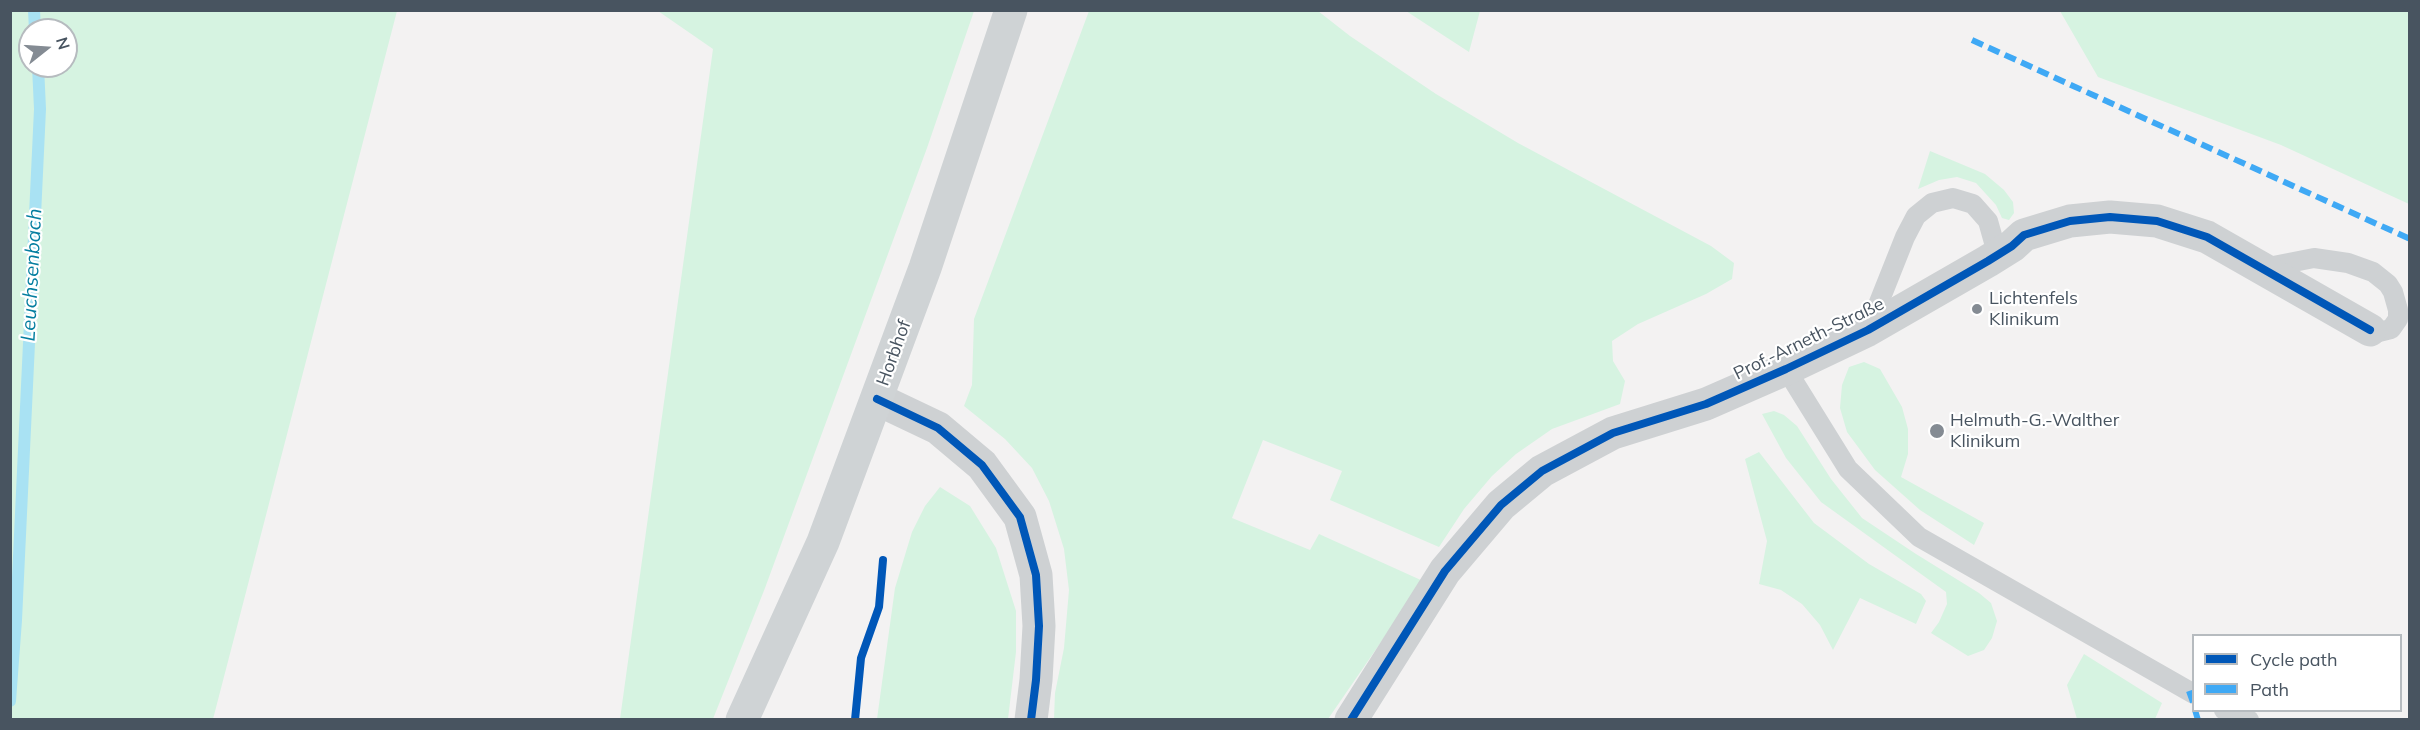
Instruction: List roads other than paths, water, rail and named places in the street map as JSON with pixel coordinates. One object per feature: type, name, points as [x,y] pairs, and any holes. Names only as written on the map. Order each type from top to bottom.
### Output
[{"type":"main road","name":"Horbhof","points":[[742,720],[823,542],[925,268],[1011,10]]},
{"type":"street","name":"Prof.-Arneth-Straße","points":[[1351,720],[1444,571],[1501,505],[1542,471],[1613,433],[1706,404],[1868,330],[1988,261],[2012,246],[2024,235],[2070,221],[2110,216],[2157,220],[2206,237],[2370,330]]},
{"type":"street","points":[[877,399],[938,428],[982,465],[1020,517],[1036,574],[1039,626],[1031,720]]},
{"type":"lane","points":[[1868,330],[1905,237],[1916,216],[1932,203],[1953,198],[1973,204],[1988,221],[1995,246],[1988,261]]},
{"type":"lane","points":[[2263,268],[2314,258],[2349,262],[2373,272],[2388,284],[2393,292],[2398,319],[2391,329],[2379,332],[2370,330]]},
{"type":"lane","name":"Prof.-Arneth-Straße","points":[[1786,369],[1848,469],[1919,537],[2192,693]]},
{"type":"lane","points":[[2227,712],[2249,720]]},
{"type":"waterway","name":"Leuchsenbach","points":[[34,10],[34,18]]},
{"type":"waterway","name":"Leuchsenbach","points":[[10,701],[16,620],[40,109],[39,78]]},
{"type":"place","name":"Lichtenfels Klinikum","points":[[1977,309]]},
{"type":"place","name":"Helmuth-G.-Walther Klinikum","points":[[1937,431]]}]
